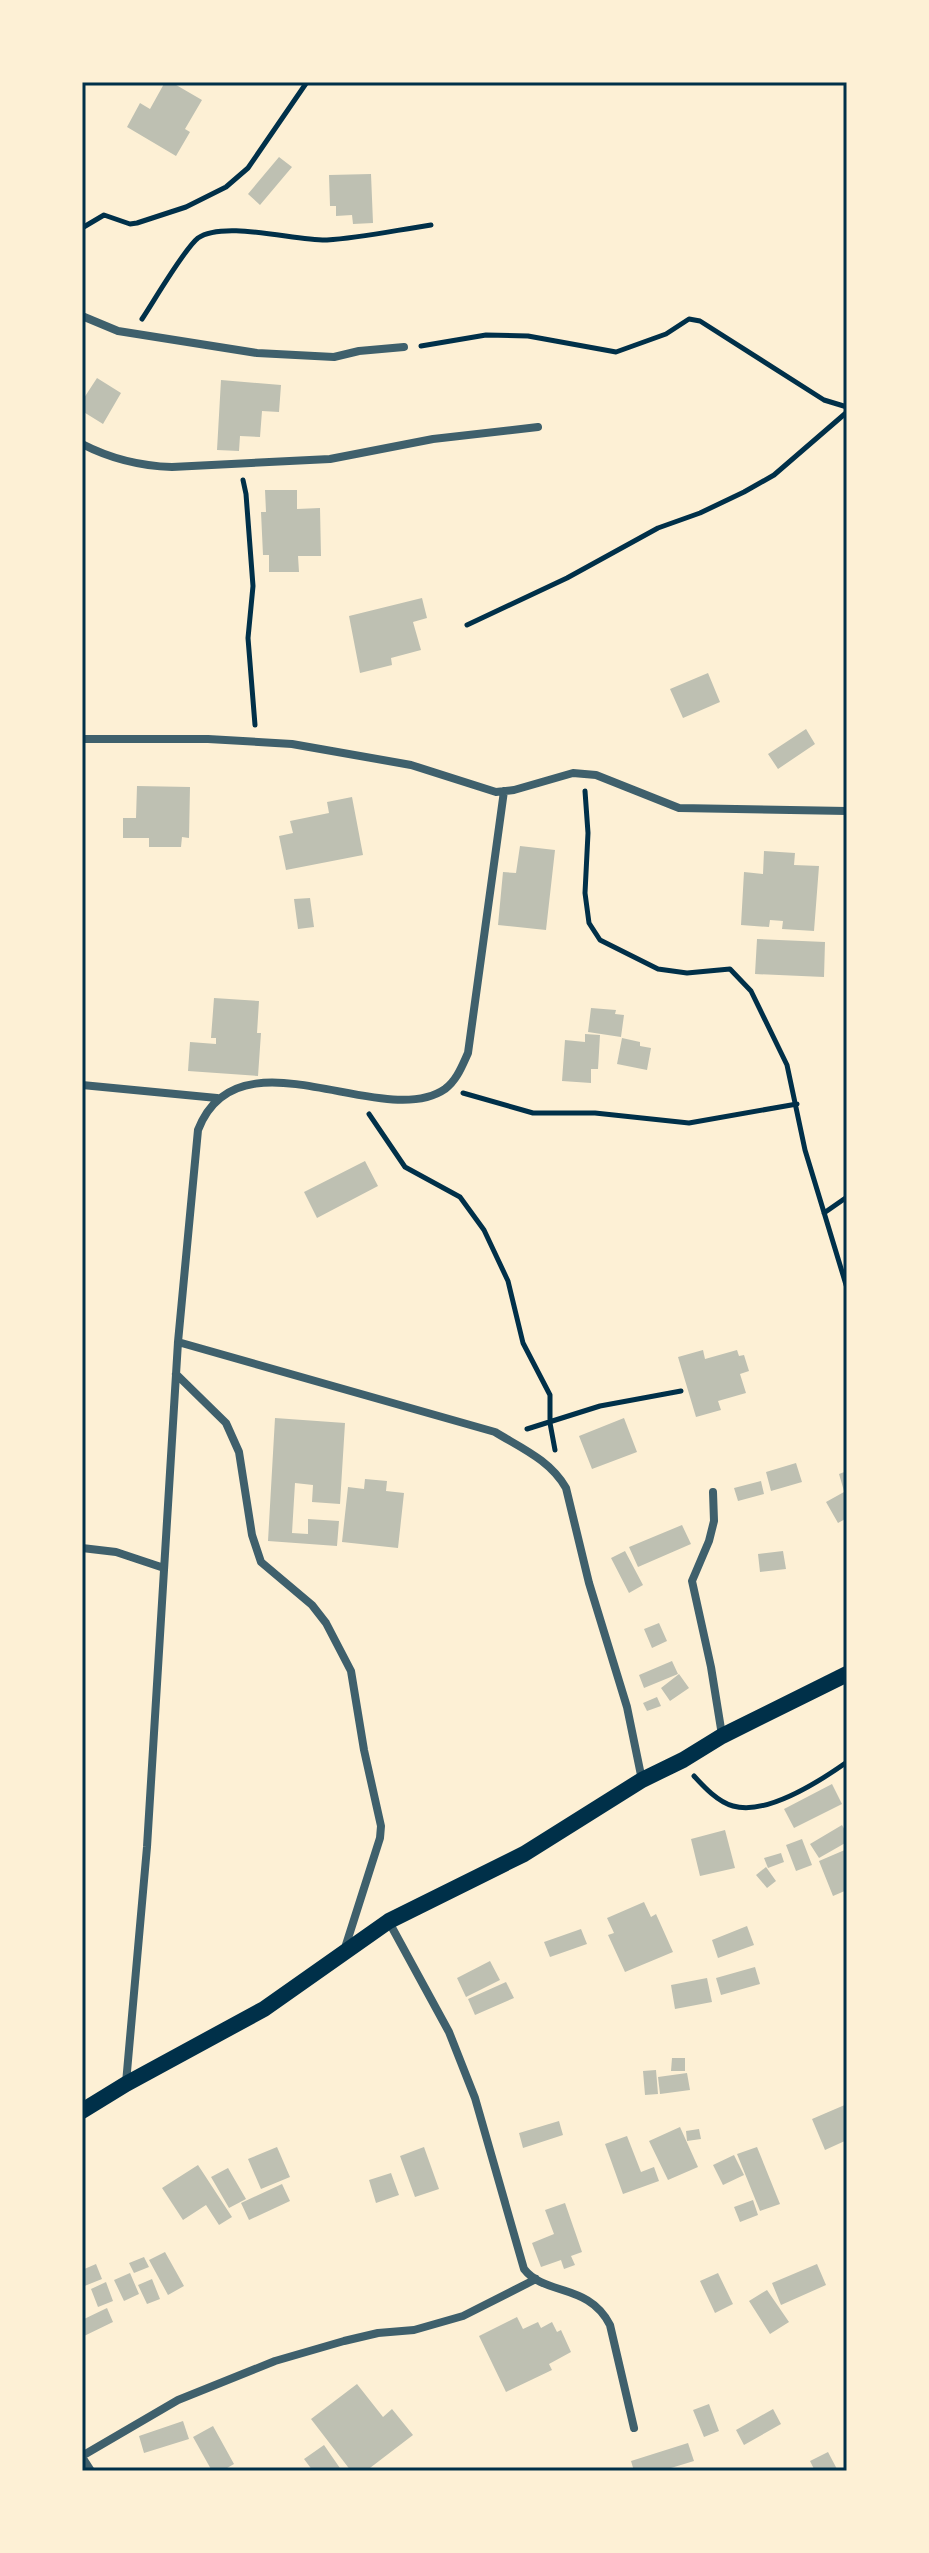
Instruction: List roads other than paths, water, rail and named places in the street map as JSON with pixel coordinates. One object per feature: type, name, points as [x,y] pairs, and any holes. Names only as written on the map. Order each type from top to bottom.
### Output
[{"type":"main road","points":[[82,2111],[264,2009],[389,1921],[524,1854],[642,1780],[847,1674]]},
{"type":"street","points":[[82,316],[118,331],[257,353],[334,357],[359,351],[404,347]]},
{"type":"street","points":[[82,444],[105,456],[149,466],[330,459],[433,439],[538,427]]},
{"type":"street","points":[[82,739],[208,739],[292,744],[411,765],[496,792],[583,773],[596,775],[679,808],[847,811]]},
{"type":"street","points":[[82,1085],[217,1098],[245,1087],[290,1082],[402,1100],[436,1094],[446,1088],[459,1072],[468,1053],[504,791]]},
{"type":"street","points":[[126,2084],[147,1847],[178,1342],[198,1130],[204,1115],[217,1098]]},
{"type":"street","points":[[178,1342],[495,1432],[541,1459],[566,1488],[589,1583],[614,1657],[642,1780]]},
{"type":"street","points":[[176,1374],[226,1423],[239,1452],[252,1535],[261,1562],[319,1614],[351,1671],[381,1826],[380,1838],[343,1955]]},
{"type":"street","points":[[713,1492],[714,1521],[692,1581],[722,1736]]},
{"type":"street","points":[[82,1548],[116,1552],[164,1568]]},
{"type":"street","points":[[389,1921],[449,2032],[475,2098],[524,2269],[536,2279],[573,2292],[603,2312],[610,2325],[634,2428]]},
{"type":"street","points":[[91,2471],[82,2456],[178,2400],[275,2361],[344,2341],[378,2333],[414,2330],[463,2316],[536,2279]]}]
